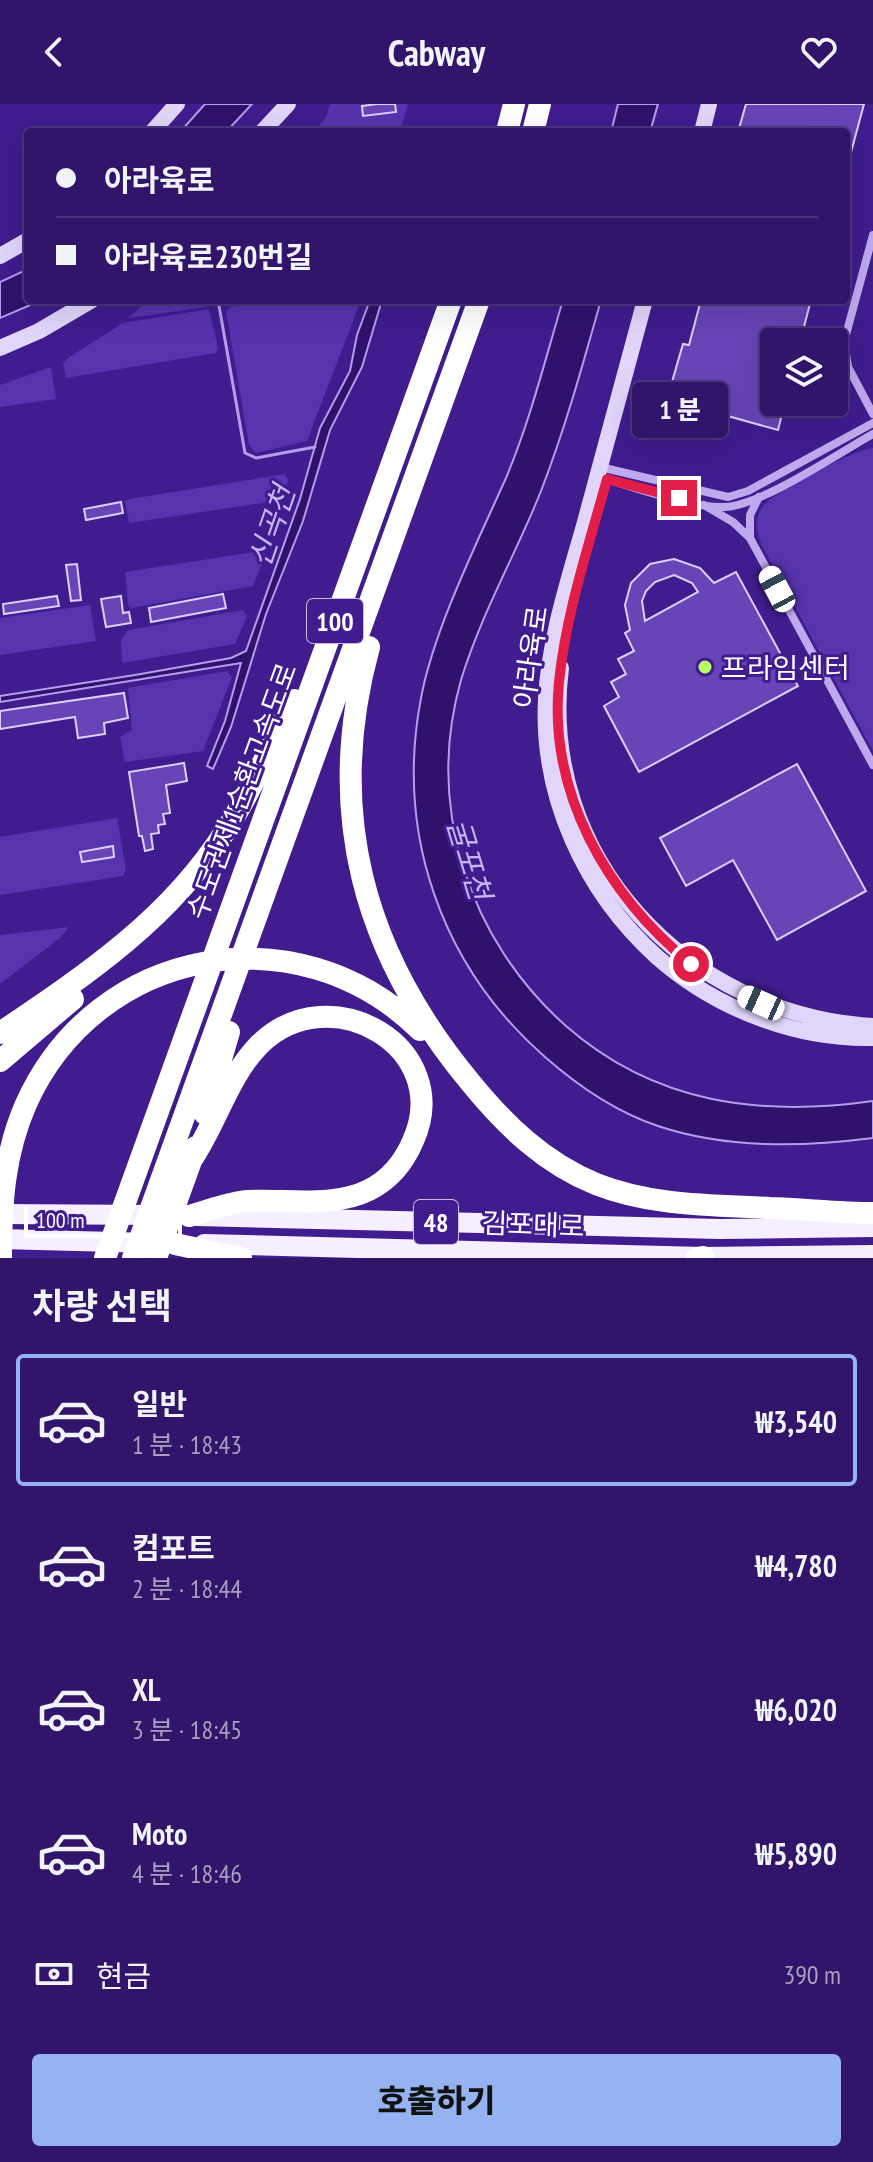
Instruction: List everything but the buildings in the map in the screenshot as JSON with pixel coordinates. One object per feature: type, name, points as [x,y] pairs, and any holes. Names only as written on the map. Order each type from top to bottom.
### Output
[{"type":"highway","points":[[508,128],[514,104]]},
{"type":"highway","points":[[534,128],[540,104]]},
{"type":"highway","name":"수도권제1순환고속도로","points":[[105,1258],[450,304]]},
{"type":"highway","name":"수도권제1순환고속도로","points":[[133,1258],[197,1131],[251,932],[478,304]]},
{"type":"highway","points":[[384,570],[354,714],[350,752],[353,832],[368,901],[388,957],[415,1008],[452,1061]]},
{"type":"highway","points":[[0,1061],[103,971],[157,917],[226,832],[333,629]]},
{"type":"highway","points":[[0,1033],[108,958],[157,917]]},
{"type":"highway","points":[[1,1258],[3,1185],[15,1132],[46,1069],[89,1019],[135,987],[163,974],[220,959],[267,958],[298,962],[357,982],[387,999],[452,1061],[502,1119],[532,1147],[596,1184],[643,1198],[872,1216]]},
{"type":"highway","points":[[156,1258],[192,1159],[197,1131],[261,1043],[297,1020],[320,1015],[360,1021],[380,1032],[409,1060],[421,1093],[418,1131],[399,1166],[369,1190],[334,1199],[244,1201],[189,1216]]},
{"type":"highway","points":[[175,1244],[241,1258]]},
{"type":"highway","points":[[697,1258],[703,1257]]},
{"type":"main road","name":"김포대로","points":[[0,1214],[720,1229],[795,1217],[872,1216]]},
{"type":"main road","name":"김포대로","points":[[0,1239],[703,1257],[873,1255]]},
{"type":"street","points":[[156,128],[177,104]]},
{"type":"street","points":[[266,128],[288,104]]},
{"type":"street","points":[[693,128],[699,104]]},
{"type":"street","points":[[703,128],[709,104]]},
{"type":"street","points":[[873,235],[844,342],[848,367],[873,414]]},
{"type":"street","points":[[0,256],[24,242]]},
{"type":"street","points":[[0,348],[51,325],[85,304]]},
{"type":"street","name":"아라육로","points":[[603,473],[644,304]]},
{"type":"street","name":"아라육로","points":[[655,304],[564,600],[546,698],[549,762],[568,831],[608,903],[632,932],[683,977],[719,1000],[771,1023],[840,1029],[873,1026]]},
{"type":"street","points":[[603,473],[728,497],[748,491],[873,423]]},
{"type":"street","points":[[704,505],[733,506],[760,497],[873,434]]},
{"type":"street","points":[[603,473],[704,505],[733,522],[750,538],[873,765]]},
{"type":"street","points":[[750,538],[750,515],[760,497]]},
{"type":"street","points":[[873,1014],[840,1029],[860,1045],[873,1046]]},
{"type":"street","name":"아라육로","points":[[840,1029],[873,1038]]},
{"type":"shaded area","points":[[205,104],[252,104],[230,128],[184,128]]},
{"type":"shaded area","points":[[330,104],[408,104],[401,128],[317,128],[326,117]]},
{"type":"shaded area","points":[[618,104],[658,104],[651,128],[612,128]]},
{"type":"shaded area","points":[[24,271],[24,304],[33,304],[0,318],[0,282]]},
{"type":"shaded area","points":[[144,304],[209,304],[206,307],[129,318]]},
{"type":"shaded area","points":[[247,304],[359,304],[307,441],[256,453],[249,445],[226,311],[230,307]]},
{"type":"shaded area","points":[[369,304],[381,304],[362,367],[330,430],[303,521],[266,614],[231,727],[213,769],[207,766],[225,721],[241,663],[0,702],[0,696],[231,658],[246,651],[300,499],[320,428],[350,371],[357,335]]},
{"type":"shaded area","points":[[562,304],[600,304],[550,468],[478,631],[461,680],[451,728],[449,776],[453,823],[464,868],[481,912],[504,954],[532,992],[566,1026],[600,1052],[636,1073],[711,1099],[750,1105],[831,1106],[873,1101],[873,1138],[792,1144],[711,1139],[658,1126],[612,1106],[558,1068],[509,1021],[478,982],[453,939],[434,894],[421,847],[415,799],[415,749],[421,698],[446,615],[506,478],[537,390]]},
{"type":"shaded area","points":[[209,309],[218,348],[216,353],[66,378],[63,364],[68,358],[123,323]]},
{"type":"shaded area","points":[[51,367],[56,399],[0,407],[0,385]]},
{"type":"shaded area","points":[[873,448],[873,751],[762,546],[757,523],[761,509],[779,493],[831,464]]},
{"type":"shaded area","points":[[285,474],[288,480],[282,500],[129,523],[125,501],[130,499]]},
{"type":"shaded area","points":[[261,551],[266,554],[253,586],[131,608],[128,605],[125,572]]},
{"type":"shaded area","points":[[90,605],[96,641],[0,655],[0,618]]},
{"type":"shaded area","points":[[243,610],[247,616],[235,644],[122,663],[121,640],[128,630]]},
{"type":"shaded area","points":[[227,671],[232,677],[203,751],[125,762],[120,737],[132,730],[128,688]]},
{"type":"shaded area","points":[[117,818],[126,869],[123,876],[0,895],[0,837]]},
{"type":"shaded area","points":[[69,927],[60,938],[0,984],[0,935]]},
{"type":"waterway","points":[[219,304],[245,453],[256,458],[315,447]]},
{"type":"place","name":"프라임센터","points":[[705,667]]},
{"type":"route","points":[[679,498],[607,479],[564,651],[558,715],[562,756],[571,796],[593,846],[618,889],[643,920],[691,964]]},
{"type":"water label","name":"신곡천","points":[[271,526]]},
{"type":"water label","name":"굴포천","points":[[470,859]]}]
